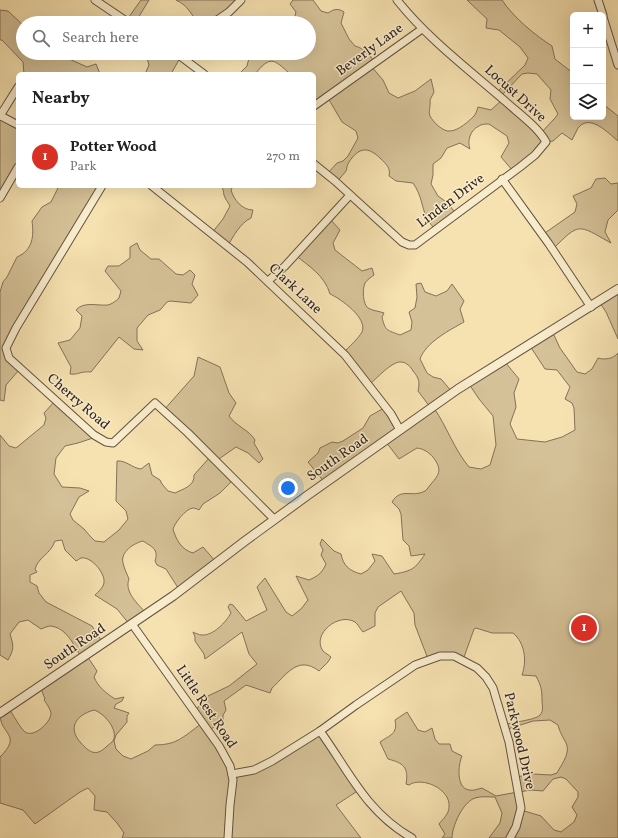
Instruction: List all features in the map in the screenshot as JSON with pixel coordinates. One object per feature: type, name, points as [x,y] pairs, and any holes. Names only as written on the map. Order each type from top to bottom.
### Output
[{"type":"street","points":[[95,0],[119,16]]},
{"type":"street","points":[[223,16],[241,0]]},
{"type":"street","points":[[397,0],[422,29]]},
{"type":"street","points":[[598,0],[602,12]]},
{"type":"street","points":[[606,26],[618,65]]},
{"type":"street","name":"Beverly Lane","points":[[316,105],[422,29]]},
{"type":"street","name":"Locust Drive","points":[[422,29],[522,117],[543,137],[546,142],[535,155],[502,179]]},
{"type":"street","points":[[186,60],[201,72]]},
{"type":"street","points":[[16,90],[0,116],[16,124]]},
{"type":"street","name":"Linden Drive","points":[[316,166],[402,242],[408,245],[415,244],[502,179],[549,244],[591,307]]},
{"type":"street","points":[[0,198],[16,170]]},
{"type":"street","name":"Cherry Road","points":[[101,188],[16,328],[6,348],[9,358],[94,435],[106,442],[113,443],[155,403],[188,433],[274,519]]},
{"type":"street","name":"Clark Lane","points":[[154,188],[247,262],[345,355],[391,414],[400,430]]},
{"type":"street","points":[[268,282],[285,266],[350,195]]},
{"type":"street","name":"South Road","points":[[0,713],[173,596],[274,519],[458,389],[618,289]]},
{"type":"street","name":"Little Rest Road","points":[[132,624],[219,746],[230,766],[233,780],[228,838]]},
{"type":"street","name":"Parkwood Drive","points":[[232,774],[254,770],[272,761],[320,731],[415,665],[440,656],[454,656],[477,668],[486,677],[493,688],[509,742],[521,808],[516,827],[510,838]]},
{"type":"street","points":[[320,731],[347,772],[378,813],[401,832],[412,838]]},
{"type":"shaded area","points":[[141,0],[149,0],[139,16],[130,16]]},
{"type":"shaded area","points":[[176,0],[241,0],[226,16],[194,16]]},
{"type":"shaded area","points":[[293,0],[313,0],[321,11],[328,13],[336,10],[344,12],[341,23],[349,39],[355,46],[364,50],[370,56],[374,62],[371,66],[383,80],[389,93],[398,98],[415,91],[431,79],[434,92],[430,100],[429,114],[436,124],[444,130],[453,131],[474,116],[478,107],[491,110],[502,100],[540,134],[558,114],[550,99],[551,90],[537,74],[528,73],[522,74],[501,96],[496,93],[525,65],[528,58],[520,47],[499,30],[486,28],[487,19],[467,0],[502,0],[525,26],[552,46],[555,59],[570,70],[570,120],[606,120],[606,106],[618,116],[618,141],[604,129],[593,123],[583,124],[578,128],[572,140],[562,133],[553,141],[546,142],[513,171],[501,157],[509,143],[507,136],[489,124],[480,125],[471,133],[469,143],[470,149],[460,143],[447,148],[441,158],[433,164],[431,184],[438,196],[449,204],[455,213],[435,230],[427,219],[420,196],[413,183],[396,181],[389,176],[388,166],[372,152],[364,150],[356,153],[347,165],[346,171],[336,183],[326,175],[337,163],[343,161],[348,156],[358,138],[356,131],[342,122],[328,98],[316,105],[316,72],[288,72],[272,61],[264,64],[257,72],[241,72],[247,66],[248,60],[316,60],[316,16],[295,16],[296,12],[290,4]]},
{"type":"shaded area","points":[[0,10],[8,11],[16,18],[16,55],[2,40],[0,40]]},
{"type":"shaded area","points":[[21,60],[71,60],[87,67],[96,64],[99,72],[24,72],[23,62]]},
{"type":"shaded area","points":[[148,60],[179,60],[172,72],[146,72],[149,65]]},
{"type":"shaded area","points":[[0,116],[16,124],[16,170],[0,198]]},
{"type":"shaded area","points":[[605,178],[611,184],[618,183],[618,210],[608,220],[605,232],[611,243],[585,229],[579,229],[568,234],[552,250],[542,235],[575,212],[577,204],[573,196],[591,188],[596,179]]},
{"type":"shaded area","points":[[58,188],[101,188],[6,348],[19,370],[6,385],[4,401],[0,400],[0,292],[3,282],[17,257],[26,251],[31,242],[33,232],[32,221],[42,207],[51,202]]},
{"type":"shaded area","points":[[222,188],[232,188],[231,190],[236,201],[245,208],[253,210],[251,218],[243,223],[227,247],[211,234],[223,219],[230,206],[225,198]]},
{"type":"shaded area","points":[[330,219],[340,230],[333,243],[335,250],[362,271],[372,268],[374,275],[365,283],[364,289],[364,300],[366,306],[370,309],[384,313],[382,317],[386,328],[389,331],[400,335],[411,330],[412,322],[409,312],[415,308],[417,297],[416,284],[421,283],[425,292],[436,296],[447,291],[452,284],[464,301],[460,309],[464,322],[427,347],[420,359],[427,373],[433,377],[441,379],[453,393],[434,408],[459,453],[469,467],[481,469],[490,465],[496,445],[493,416],[469,384],[505,362],[519,379],[514,393],[516,407],[510,424],[517,439],[545,442],[562,437],[575,430],[574,408],[572,403],[565,399],[570,387],[557,370],[545,369],[530,346],[553,333],[560,348],[577,372],[585,374],[592,369],[598,358],[603,359],[614,357],[618,353],[618,838],[489,838],[500,823],[502,813],[495,797],[480,797],[471,800],[462,809],[456,821],[452,838],[442,838],[445,834],[439,824],[449,810],[448,801],[445,795],[441,790],[428,783],[421,782],[409,785],[406,784],[406,770],[398,762],[388,759],[380,742],[392,734],[396,725],[395,720],[407,712],[418,730],[425,732],[432,728],[435,739],[439,744],[450,744],[452,751],[462,756],[459,776],[462,785],[469,790],[482,788],[496,796],[518,792],[516,777],[533,774],[551,775],[557,773],[565,759],[567,747],[558,725],[550,720],[533,721],[508,729],[504,725],[538,717],[542,710],[542,693],[540,685],[536,676],[522,675],[524,670],[524,652],[520,642],[513,633],[492,633],[476,628],[474,629],[463,660],[453,657],[428,659],[415,625],[414,613],[401,591],[378,607],[375,613],[375,626],[363,632],[355,622],[349,620],[335,622],[328,626],[321,638],[320,644],[323,651],[331,657],[319,671],[305,665],[293,668],[272,688],[270,693],[246,685],[224,701],[226,710],[223,715],[223,721],[208,731],[231,773],[254,771],[320,732],[359,790],[336,805],[361,838],[122,838],[124,833],[107,812],[94,810],[95,796],[88,788],[35,824],[23,810],[0,803],[0,757],[10,744],[10,739],[1,721],[0,714],[9,709],[25,732],[33,733],[41,729],[50,718],[51,714],[50,709],[44,700],[45,699],[40,686],[81,657],[69,637],[61,630],[50,626],[41,629],[28,620],[19,622],[10,634],[13,648],[8,660],[0,655],[0,435],[9,446],[16,448],[44,425],[46,418],[44,413],[55,401],[96,437],[65,446],[56,458],[54,474],[62,487],[80,488],[89,491],[79,497],[70,514],[73,520],[95,541],[104,542],[119,530],[128,519],[126,511],[116,501],[117,461],[141,469],[149,463],[152,475],[160,480],[168,491],[175,493],[193,482],[194,475],[210,457],[163,411],[194,376],[198,357],[220,367],[229,393],[236,403],[229,416],[255,440],[254,443],[263,459],[259,463],[248,453],[236,447],[216,461],[233,480],[220,493],[203,504],[199,510],[194,508],[190,509],[176,523],[173,529],[178,541],[186,550],[193,553],[203,547],[216,562],[180,591],[166,569],[157,565],[155,561],[156,554],[152,547],[143,541],[128,549],[124,555],[123,563],[129,579],[128,589],[136,602],[146,613],[130,625],[117,609],[95,595],[104,584],[104,578],[97,566],[85,558],[81,558],[76,561],[65,550],[62,540],[55,541],[53,546],[39,561],[35,569],[37,572],[30,575],[30,582],[37,586],[39,593],[46,602],[92,626],[103,643],[87,656],[97,671],[94,677],[100,687],[115,699],[124,697],[122,701],[116,704],[114,708],[129,713],[127,716],[127,722],[116,735],[114,741],[116,749],[123,756],[131,759],[148,751],[155,745],[169,744],[180,739],[201,724],[193,713],[208,696],[229,686],[257,664],[249,654],[242,632],[205,659],[204,654],[195,641],[193,632],[206,635],[215,631],[223,624],[231,613],[228,607],[230,604],[233,605],[246,621],[267,610],[257,587],[265,578],[286,612],[292,616],[301,609],[308,600],[296,576],[309,580],[319,574],[326,564],[321,555],[323,550],[320,544],[322,539],[334,551],[341,554],[347,567],[361,574],[368,570],[375,561],[372,554],[382,556],[394,574],[405,572],[416,566],[425,554],[411,556],[409,546],[403,540],[401,514],[399,509],[392,502],[399,495],[416,494],[426,490],[439,471],[438,465],[433,457],[424,450],[417,448],[399,459],[386,442],[325,483],[308,462],[318,453],[320,448],[332,442],[338,443],[343,441],[363,428],[370,416],[384,408],[400,431],[430,407],[418,391],[419,383],[417,376],[410,366],[405,363],[397,362],[393,364],[369,385],[343,353],[362,332],[363,327],[361,321],[347,305],[330,294],[324,282],[311,267],[295,255]],"holes":[[[94,710],[110,722],[114,732],[113,741],[96,753],[90,751],[81,743],[77,737],[74,727],[82,715]],[[561,777],[566,779],[578,792],[578,797],[572,807],[577,815],[574,822],[561,832],[554,830],[541,816],[521,810],[519,792],[531,790],[543,791],[553,779]]]},
{"type":"shaded area","points":[[137,243],[140,250],[151,259],[159,259],[176,274],[183,275],[190,270],[195,275],[192,284],[198,295],[191,303],[167,302],[160,310],[148,315],[137,328],[137,341],[143,350],[134,349],[119,337],[91,372],[70,374],[71,367],[58,343],[70,340],[80,328],[82,316],[76,310],[79,307],[87,305],[108,305],[119,298],[121,291],[105,271],[108,266],[119,266],[130,258],[130,247]]},
{"type":"shaded area","points":[[618,290],[618,339],[606,312],[600,303]]},
{"type":"place","name":"Potter Wood","points":[[584,628]]}]
